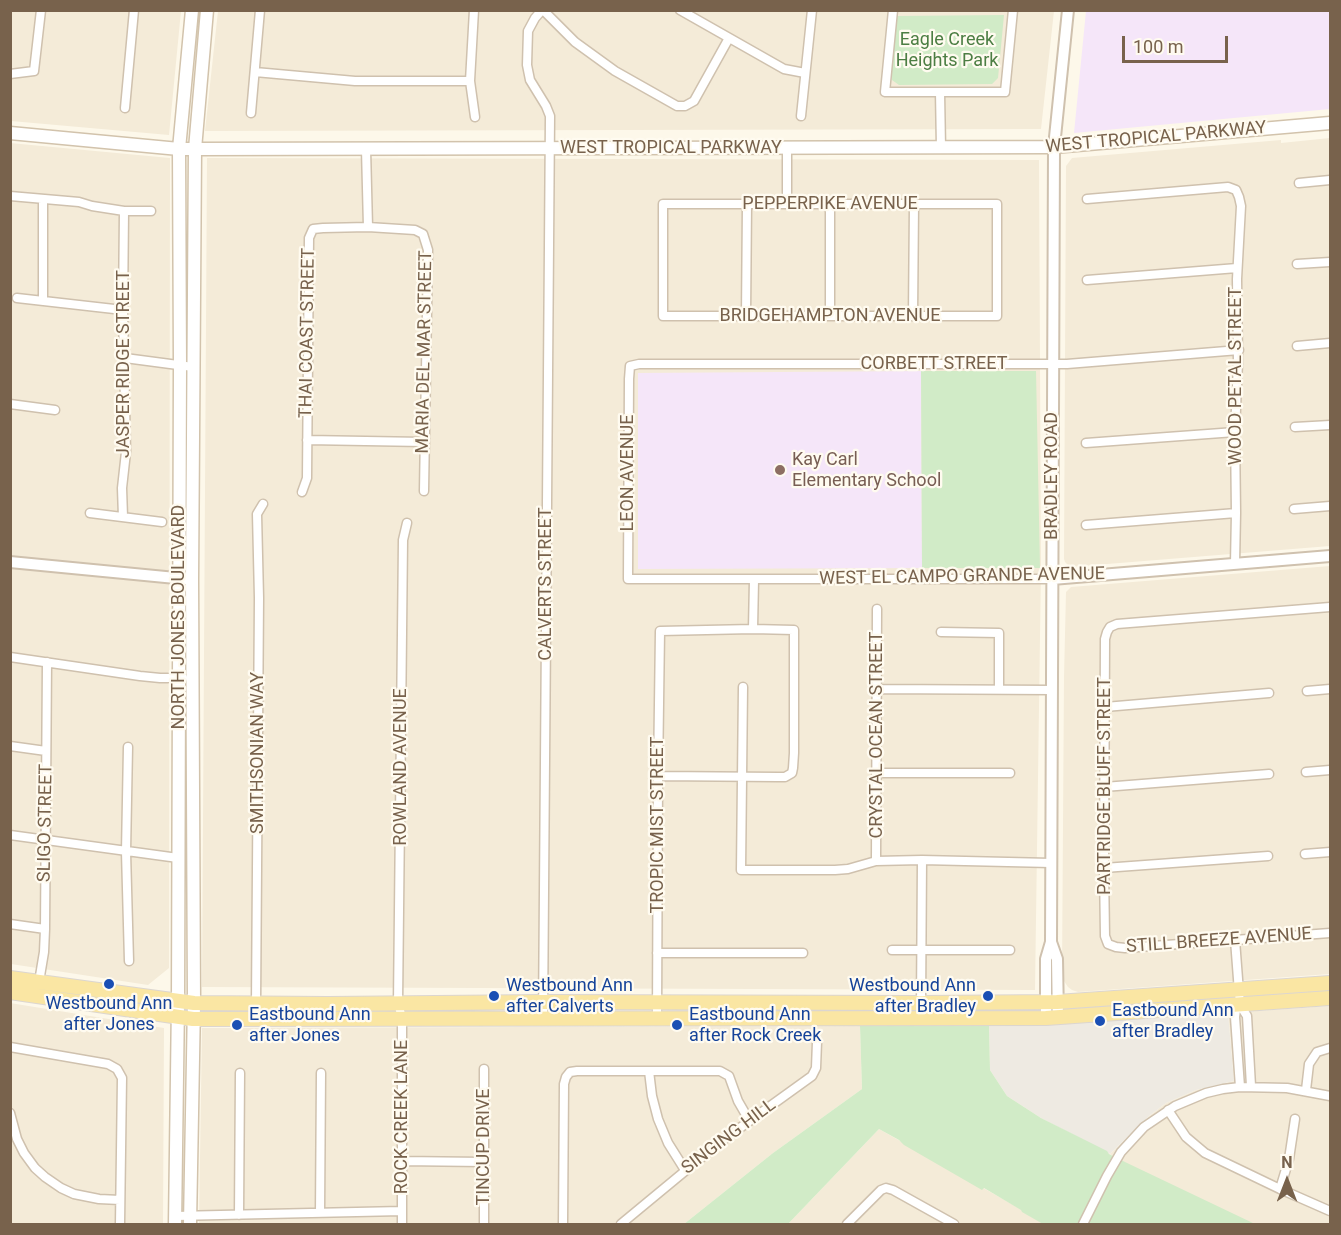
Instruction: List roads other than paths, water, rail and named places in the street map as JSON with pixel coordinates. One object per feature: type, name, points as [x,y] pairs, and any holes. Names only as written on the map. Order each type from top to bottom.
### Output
[{"type":"main road","name":"NORTH JONES BOULEVARD","points":[[175,1220],[178,1002],[179,149],[192,10]]},
{"type":"main road","name":"NORTH JONES BOULEVARD","points":[[190,1220],[194,1019],[192,579],[195,149],[207,10]]},
{"type":"main road","name":"WEST TROPICAL PARKWAY","points":[[10,133],[179,149],[941,148],[1054,147],[1330,123]]},
{"type":"main road","points":[[10,978],[178,1002],[543,1018],[1052,1018],[1330,998]]},
{"type":"main road","points":[[10,990],[22,986],[34,986],[39,982]]},
{"type":"main road","points":[[10,990],[194,1019],[543,1002],[1051,1002],[1330,983]]},
{"type":"street","points":[[10,74],[34,71],[41,10]]},
{"type":"street","points":[[125,108],[134,10]]},
{"type":"street","points":[[251,113],[260,10]]},
{"type":"street","points":[[474,10],[470,81],[475,117]]},
{"type":"street","points":[[542,10],[575,42],[615,71],[677,106],[685,106],[694,101],[729,38]]},
{"type":"street","name":"CALVERTS STREET","points":[[542,10],[528,31],[527,64],[530,80],[550,116],[543,1018]]},
{"type":"street","points":[[680,10],[784,69],[805,73]]},
{"type":"street","points":[[801,116],[812,10]]},
{"type":"street","points":[[893,10],[885,92],[1005,92],[1013,10]]},
{"type":"street","name":"BRADLEY ROAD","points":[[1052,1018],[1046,959],[1051,942],[1054,147],[1068,10]]},
{"type":"street","points":[[255,72],[355,81],[470,81]]},
{"type":"street","points":[[940,92],[941,148]]},
{"type":"street","points":[[787,148],[787,204]]},
{"type":"street","points":[[366,149],[368,227]]},
{"type":"street","points":[[1299,183],[1330,180]]},
{"type":"street","name":"WOOD PETAL STREET","points":[[1087,199],[1221,187],[1236,190],[1241,206],[1237,268],[1239,350],[1235,432],[1235,564]]},
{"type":"street","points":[[10,196],[79,202],[124,211],[151,211]]},
{"type":"street","points":[[42,199],[43,301]]},
{"type":"street","name":"PEPPERPIKE AVENUE","points":[[663,316],[663,204],[997,204],[997,316]]},
{"type":"street","points":[[746,316],[747,204]]},
{"type":"street","points":[[830,204],[830,316]]},
{"type":"street","points":[[913,316],[914,204]]},
{"type":"street","name":"JASPER RIDGE STREET","points":[[123,518],[122,488],[126,452],[123,310],[124,211]]},
{"type":"street","name":"THAI COAST STREET","points":[[302,492],[307,478],[309,238],[313,229],[368,227]]},
{"type":"street","name":"MARIA DEL MAR STREET","points":[[368,227],[415,230],[423,234],[428,250],[424,491]]},
{"type":"street","points":[[1297,264],[1330,262]]},
{"type":"street","points":[[1088,280],[1237,268]]},
{"type":"street","points":[[16,298],[123,310]]},
{"type":"street","name":"BRIDGEHAMPTON AVENUE","points":[[663,316],[997,316]]},
{"type":"street","points":[[1297,346],[1330,343]]},
{"type":"street","name":"CORBETT STREET","points":[[630,366],[639,364],[1079,363],[1239,350]]},
{"type":"street","points":[[125,358],[193,368]]},
{"type":"street","name":"LEON AVENUE","points":[[628,579],[630,366]]},
{"type":"street","points":[[10,404],[55,410]]},
{"type":"street","points":[[1295,428],[1330,425]]},
{"type":"street","points":[[1086,443],[1235,432]]},
{"type":"street","points":[[307,440],[424,442]]},
{"type":"street","name":"SMITHSONIAN WAY","points":[[256,1004],[259,622],[257,514],[263,504]]},
{"type":"street","points":[[1294,509],[1330,506]]},
{"type":"street","points":[[90,513],[162,522]]},
{"type":"street","points":[[1086,525],[1236,513]]},
{"type":"street","name":"ROWLAND AVENUE","points":[[400,1010],[403,540],[407,523]]},
{"type":"street","name":"WEST EL CAMPO GRANDE AVENUE","points":[[628,579],[1052,579],[1330,556]]},
{"type":"street","points":[[10,562],[192,579]]},
{"type":"street","points":[[658,776],[786,777],[792,773],[794,768],[794,630],[753,629],[754,580]]},
{"type":"street","name":"PARTRIDGE BLUFF STREET","points":[[1108,944],[1105,936],[1104,787],[1106,639],[1110,627],[1117,624],[1330,607]]},
{"type":"street","name":"CRYSTAL OCEAN STREET","points":[[876,861],[877,609]]},
{"type":"street","name":"TROPIC MIST STREET","points":[[657,1018],[660,631],[753,629]]},
{"type":"street","points":[[941,632],[999,633],[999,689]]},
{"type":"street","points":[[10,657],[140,676],[193,678]]},
{"type":"street","name":"SLIGO STREET","points":[[39,982],[45,929],[47,662]]},
{"type":"street","points":[[743,687],[741,870],[836,870],[849,869],[876,861],[1051,863]]},
{"type":"street","points":[[877,689],[1052,690]]},
{"type":"street","points":[[1307,691],[1330,689]]},
{"type":"street","points":[[1105,707],[1269,693]]},
{"type":"street","points":[[10,746],[46,751]]},
{"type":"street","points":[[128,747],[126,852],[129,961]]},
{"type":"street","points":[[1306,772],[1330,770]]},
{"type":"street","points":[[876,773],[1010,773]]},
{"type":"street","points":[[1104,787],[1269,774]]},
{"type":"street","points":[[10,835],[178,858]]},
{"type":"street","points":[[1305,854],[1330,852]]},
{"type":"street","points":[[1104,868],[1268,856]]},
{"type":"street","points":[[921,1018],[922,860]]},
{"type":"street","points":[[10,924],[45,929]]},
{"type":"street","name":"STILL BREEZE AVENUE","points":[[1108,944],[1125,948],[1330,933]]},
{"type":"street","points":[[1235,940],[1240,1005],[1247,1016],[1251,1086]]},
{"type":"street","points":[[892,950],[1010,950]]},
{"type":"street","points":[[657,953],[802,953]]},
{"type":"street","points":[[1240,1005],[1235,1017],[1240,1087]]},
{"type":"street","name":"ROCK CREEK LANE","points":[[400,1010],[402,1224]]},
{"type":"street","name":"SINGING HILL","points":[[621,1224],[749,1120],[812,1076],[816,1068],[817,1042]]},
{"type":"street","points":[[10,1047],[108,1064],[117,1069],[122,1078],[120,1224]]},
{"type":"street","points":[[1306,1090],[1309,1064],[1317,1052],[1330,1048]]},
{"type":"street","name":"TINCUP DRIVE","points":[[484,1069],[484,1224]]},
{"type":"street","points":[[563,1224],[564,1084],[568,1074],[577,1071],[724,1072],[730,1078],[738,1101],[749,1120]]},
{"type":"street","points":[[649,1071],[652,1096],[661,1127],[685,1170]]},
{"type":"street","points":[[239,1215],[240,1073]]},
{"type":"street","points":[[320,1213],[321,1073]]},
{"type":"street","points":[[1083,1224],[1121,1152],[1144,1127],[1182,1102],[1223,1089],[1251,1086],[1306,1090],[1330,1096]]},
{"type":"street","points":[[1168,1110],[1186,1137],[1204,1154],[1330,1211]]},
{"type":"street","points":[[10,1113],[17,1139],[24,1153],[45,1177],[74,1194],[120,1200]]},
{"type":"street","points":[[1280,1189],[1289,1159],[1295,1119]]},
{"type":"street","points":[[401,1161],[484,1162]]},
{"type":"street","points":[[847,1224],[880,1190],[886,1188],[954,1224]]},
{"type":"street","points":[[175,1220],[239,1215],[402,1211]]},
{"type":"place","name":"Kay Carl Elementary School","points":[[780,470]]},
{"type":"place","name":"Westbound Ann after Jones","points":[[109,984]]},
{"type":"place","name":"Westbound Ann after Calverts","points":[[494,996]]},
{"type":"place","name":"Westbound Ann after Bradley","points":[[988,996]]},
{"type":"place","name":"Eastbound Ann after Bradley","points":[[1100,1021]]},
{"type":"place","name":"Eastbound Ann after Jones","points":[[237,1025]]},
{"type":"place","name":"Eastbound Ann after Rock Creek","points":[[677,1025]]},
{"type":"park label","name":"Eagle Creek Heights Park","points":[[947,50]]}]
